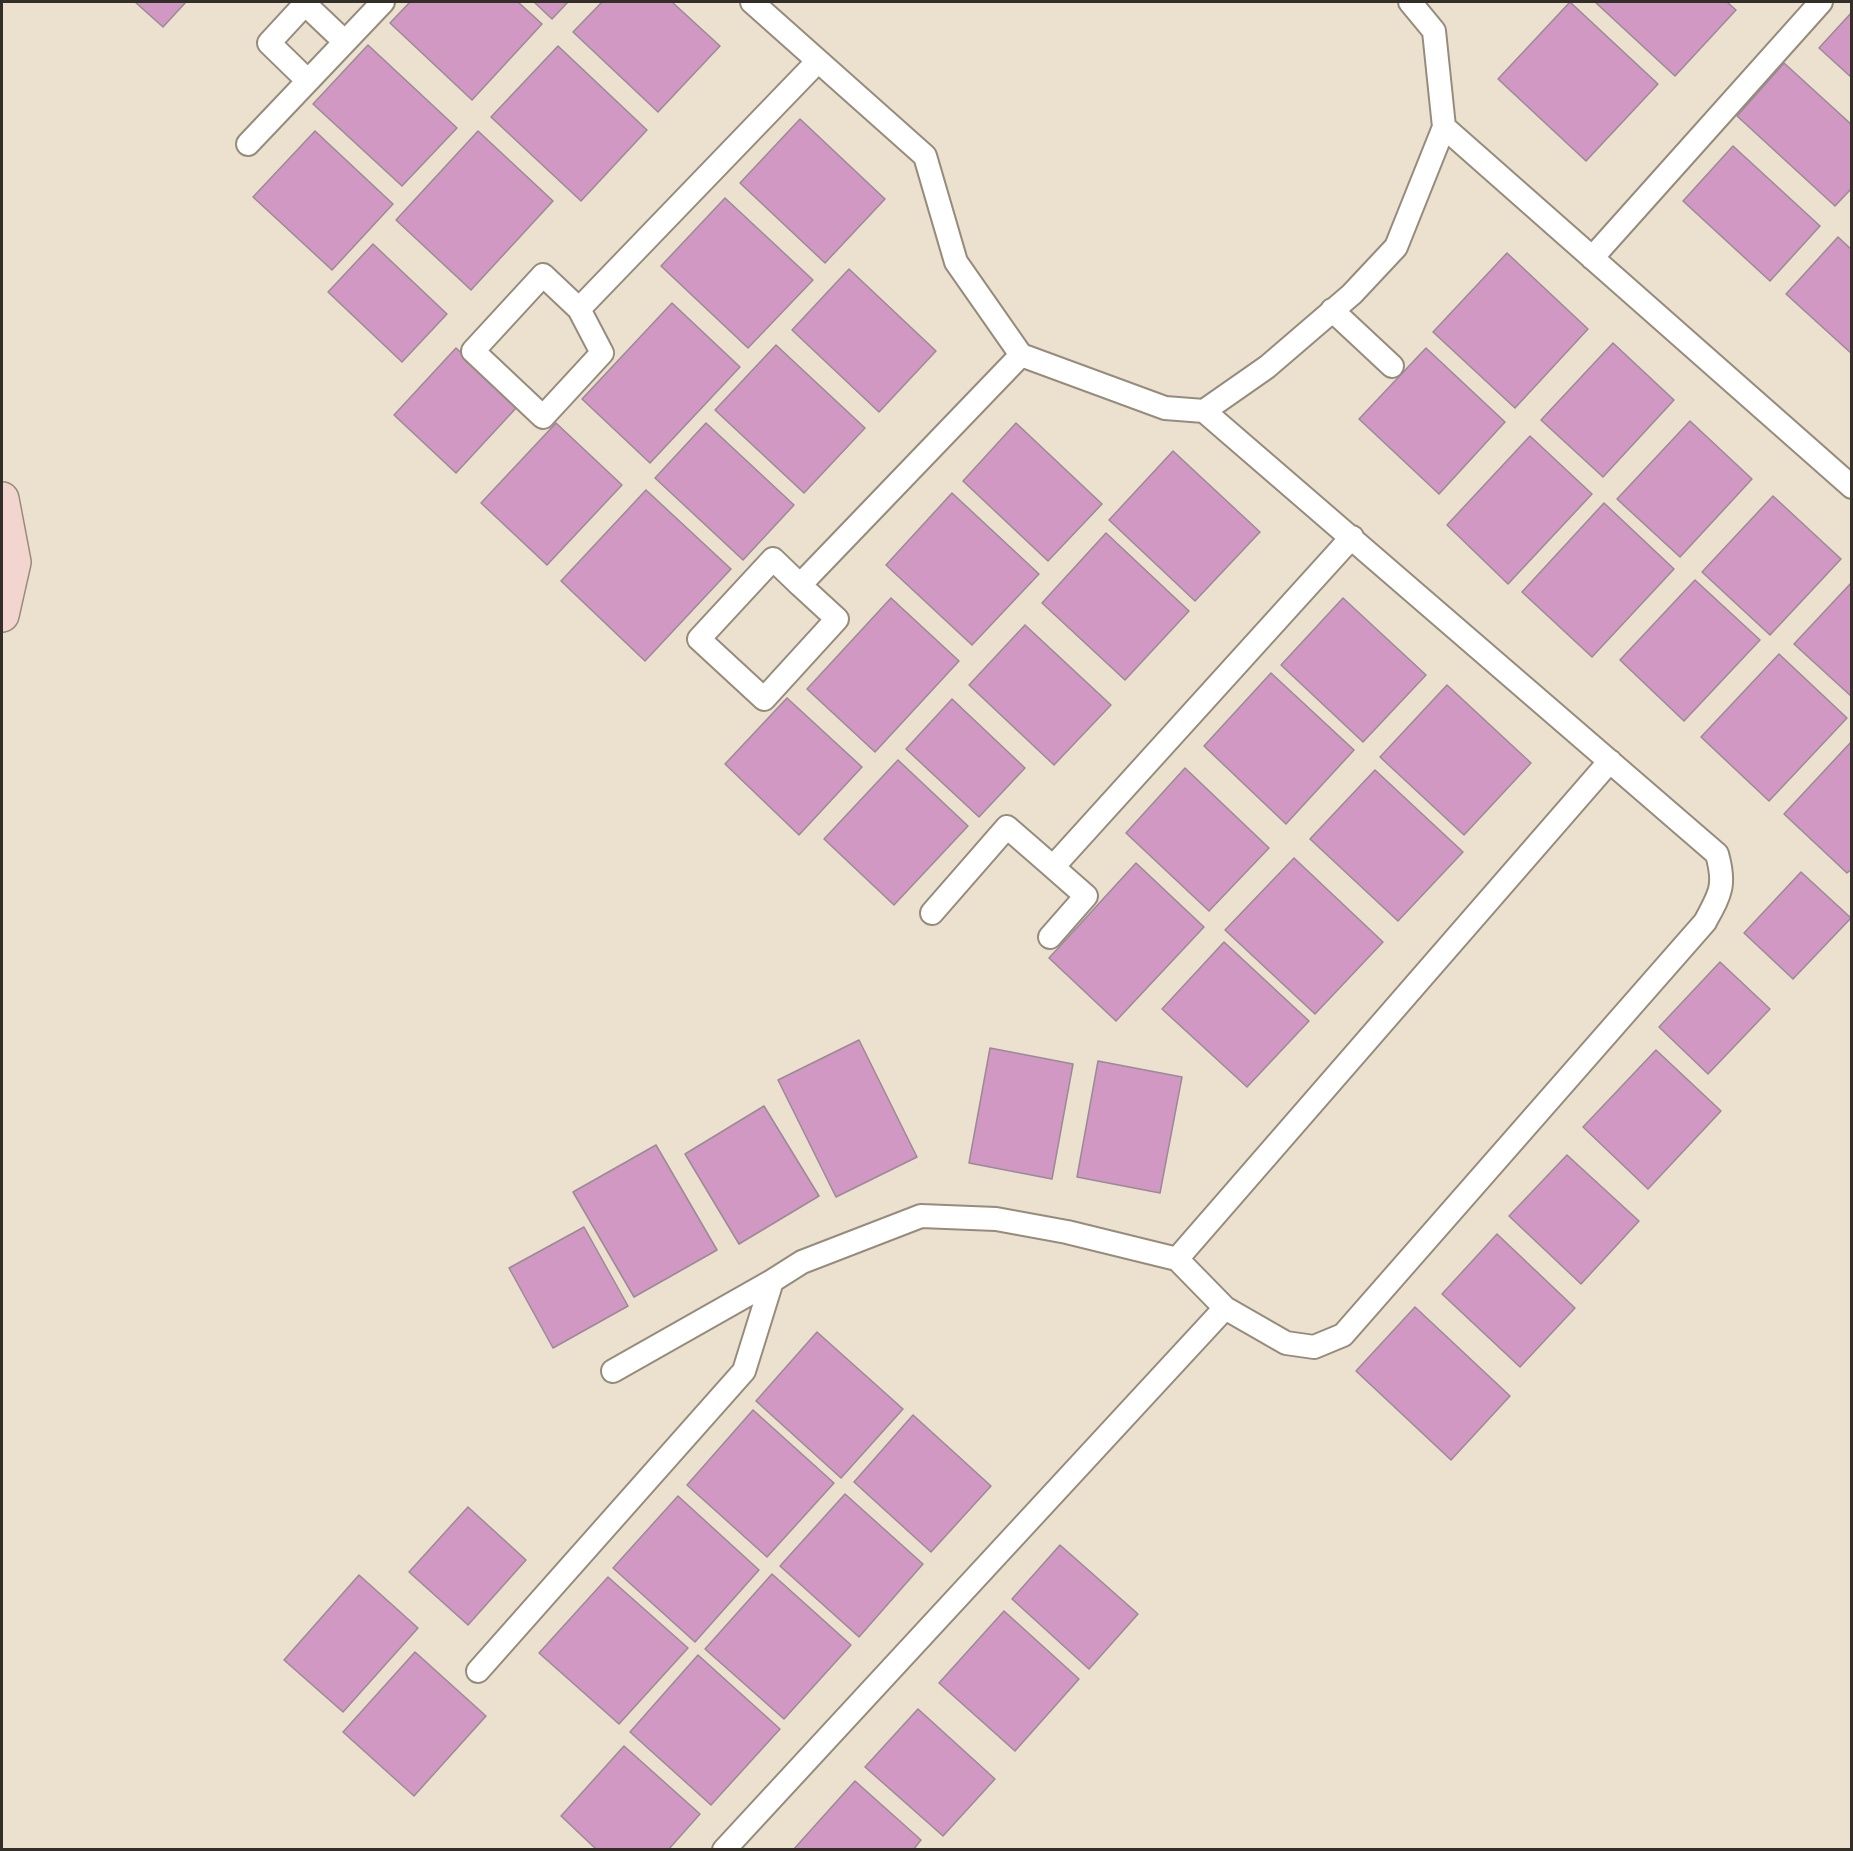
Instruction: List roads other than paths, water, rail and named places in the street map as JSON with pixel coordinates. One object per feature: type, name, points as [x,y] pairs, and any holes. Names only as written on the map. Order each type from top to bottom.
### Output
[{"type":"street","points":[[2,500],[14,562],[2,615]]},
{"type":"lane","points":[[248,144],[383,2]]},
{"type":"lane","points":[[613,1371],[802,1262],[921,1216],[996,1219],[1067,1232],[1178,1259],[1225,1308],[1286,1342],[1314,1347],[1343,1335],[1705,922],[1720,893],[1722,872],[1717,854],[1204,411],[1165,408],[1021,355],[956,262],[925,156],[752,2]]},
{"type":"lane","points":[[1204,411],[1267,367],[1352,294],[1396,247],[1444,127],[1434,31],[1410,2]]},
{"type":"lane","points":[[1592,258],[1821,2]]},
{"type":"lane","points":[[307,80],[268,43],[305,4],[344,41]]},
{"type":"lane","points":[[579,309],[818,61]]},
{"type":"lane","points":[[1444,127],[1851,487]]},
{"type":"lane","points":[[543,275],[579,309],[602,353],[543,417],[472,351],[543,275]]},
{"type":"lane","points":[[1332,310],[1392,366]]},
{"type":"lane","points":[[800,585],[1021,355]]},
{"type":"lane","points":[[1053,867],[1352,537]]},
{"type":"lane","points":[[773,559],[800,585],[837,619],[764,699],[699,639],[773,559]]},
{"type":"lane","points":[[1178,1259],[1610,761]]},
{"type":"lane","points":[[932,913],[1007,827],[1086,896],[1050,937]]},
{"type":"lane","points":[[478,1671],[744,1371],[771,1281]]},
{"type":"lane","points":[[723,1850],[1225,1308]]}]
